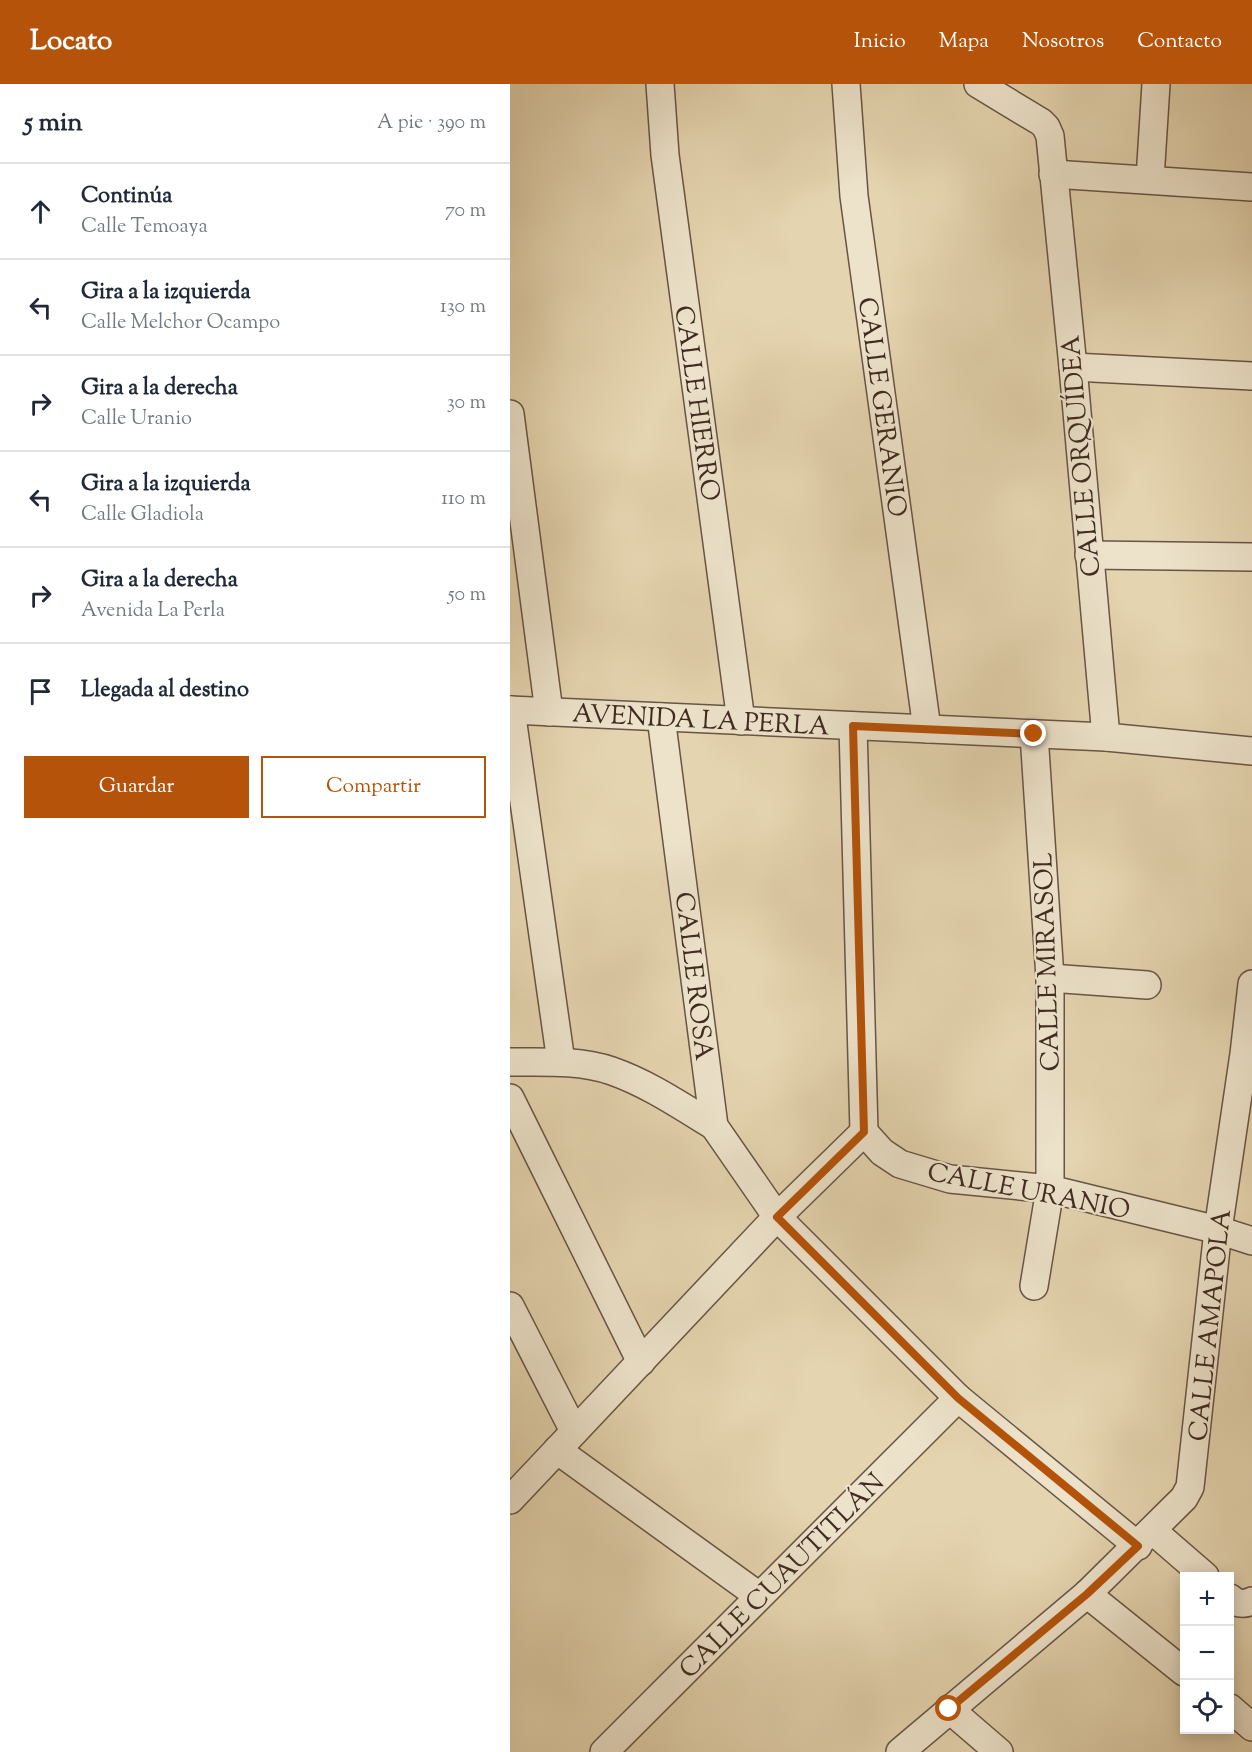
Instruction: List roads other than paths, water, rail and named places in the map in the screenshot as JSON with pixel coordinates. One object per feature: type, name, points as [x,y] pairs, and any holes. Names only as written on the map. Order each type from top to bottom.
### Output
[{"type":"street","name":"CALLE HIERRO","points":[[660,84],[665,155],[741,721]]},
{"type":"street","name":"CALLE GERANIO","points":[[846,84],[855,196],[927,729]]},
{"type":"street","name":"CALLE ORQUÍDEA","points":[[979,84],[1041,122],[1050,136],[1106,737]]},
{"type":"street","points":[[1150,179],[1156,84]]},
{"type":"street","points":[[1053,174],[1252,187]]},
{"type":"street","points":[[1073,367],[1252,376]]},
{"type":"street","points":[[510,414],[549,712]]},
{"type":"street","points":[[1089,555],[1252,557]]},
{"type":"street","name":"AVENIDA LA PERLA","points":[[510,710],[1106,737],[1252,751]]},
{"type":"street","points":[[510,710],[561,1062]]},
{"type":"street","name":"CALLE ROSA","points":[[661,717],[714,1126],[777,1217],[958,1398],[1145,1538],[1199,1572]]},
{"type":"street","points":[[510,1500],[777,1217],[864,1132],[853,726]]},
{"type":"street","name":"CALLE MIRASOL","points":[[1034,734],[1050,978],[1050,1189],[1034,1286]]},
{"type":"street","points":[[1050,978],[1147,986]]},
{"type":"street","name":"CALLE AMAPOLA","points":[[1145,1538],[1184,1498],[1190,1487],[1218,1230],[1248,1054],[1252,984]]},
{"type":"street","points":[[510,1062],[561,1062],[610,1070],[656,1090],[714,1126]]},
{"type":"street","points":[[510,1098],[640,1362]]},
{"type":"street","name":"CALLE URANIO","points":[[864,1132],[882,1152],[900,1164],[950,1179],[1050,1189],[1252,1240]]},
{"type":"street","points":[[510,1306],[566,1441],[759,1596]]},
{"type":"street","name":"CALLE CUAUTITLÁN","points":[[604,1752],[958,1398]]},
{"type":"street","points":[[900,1752],[1087,1594],[1145,1538]]},
{"type":"street","points":[[1087,1594],[1180,1668]]},
{"type":"street","points":[[1234,1601],[1244,1604],[1252,1601]]},
{"type":"street","points":[[949,1709],[999,1752]]},
{"type":"street","points":[[1234,1711],[1252,1727]]}]
